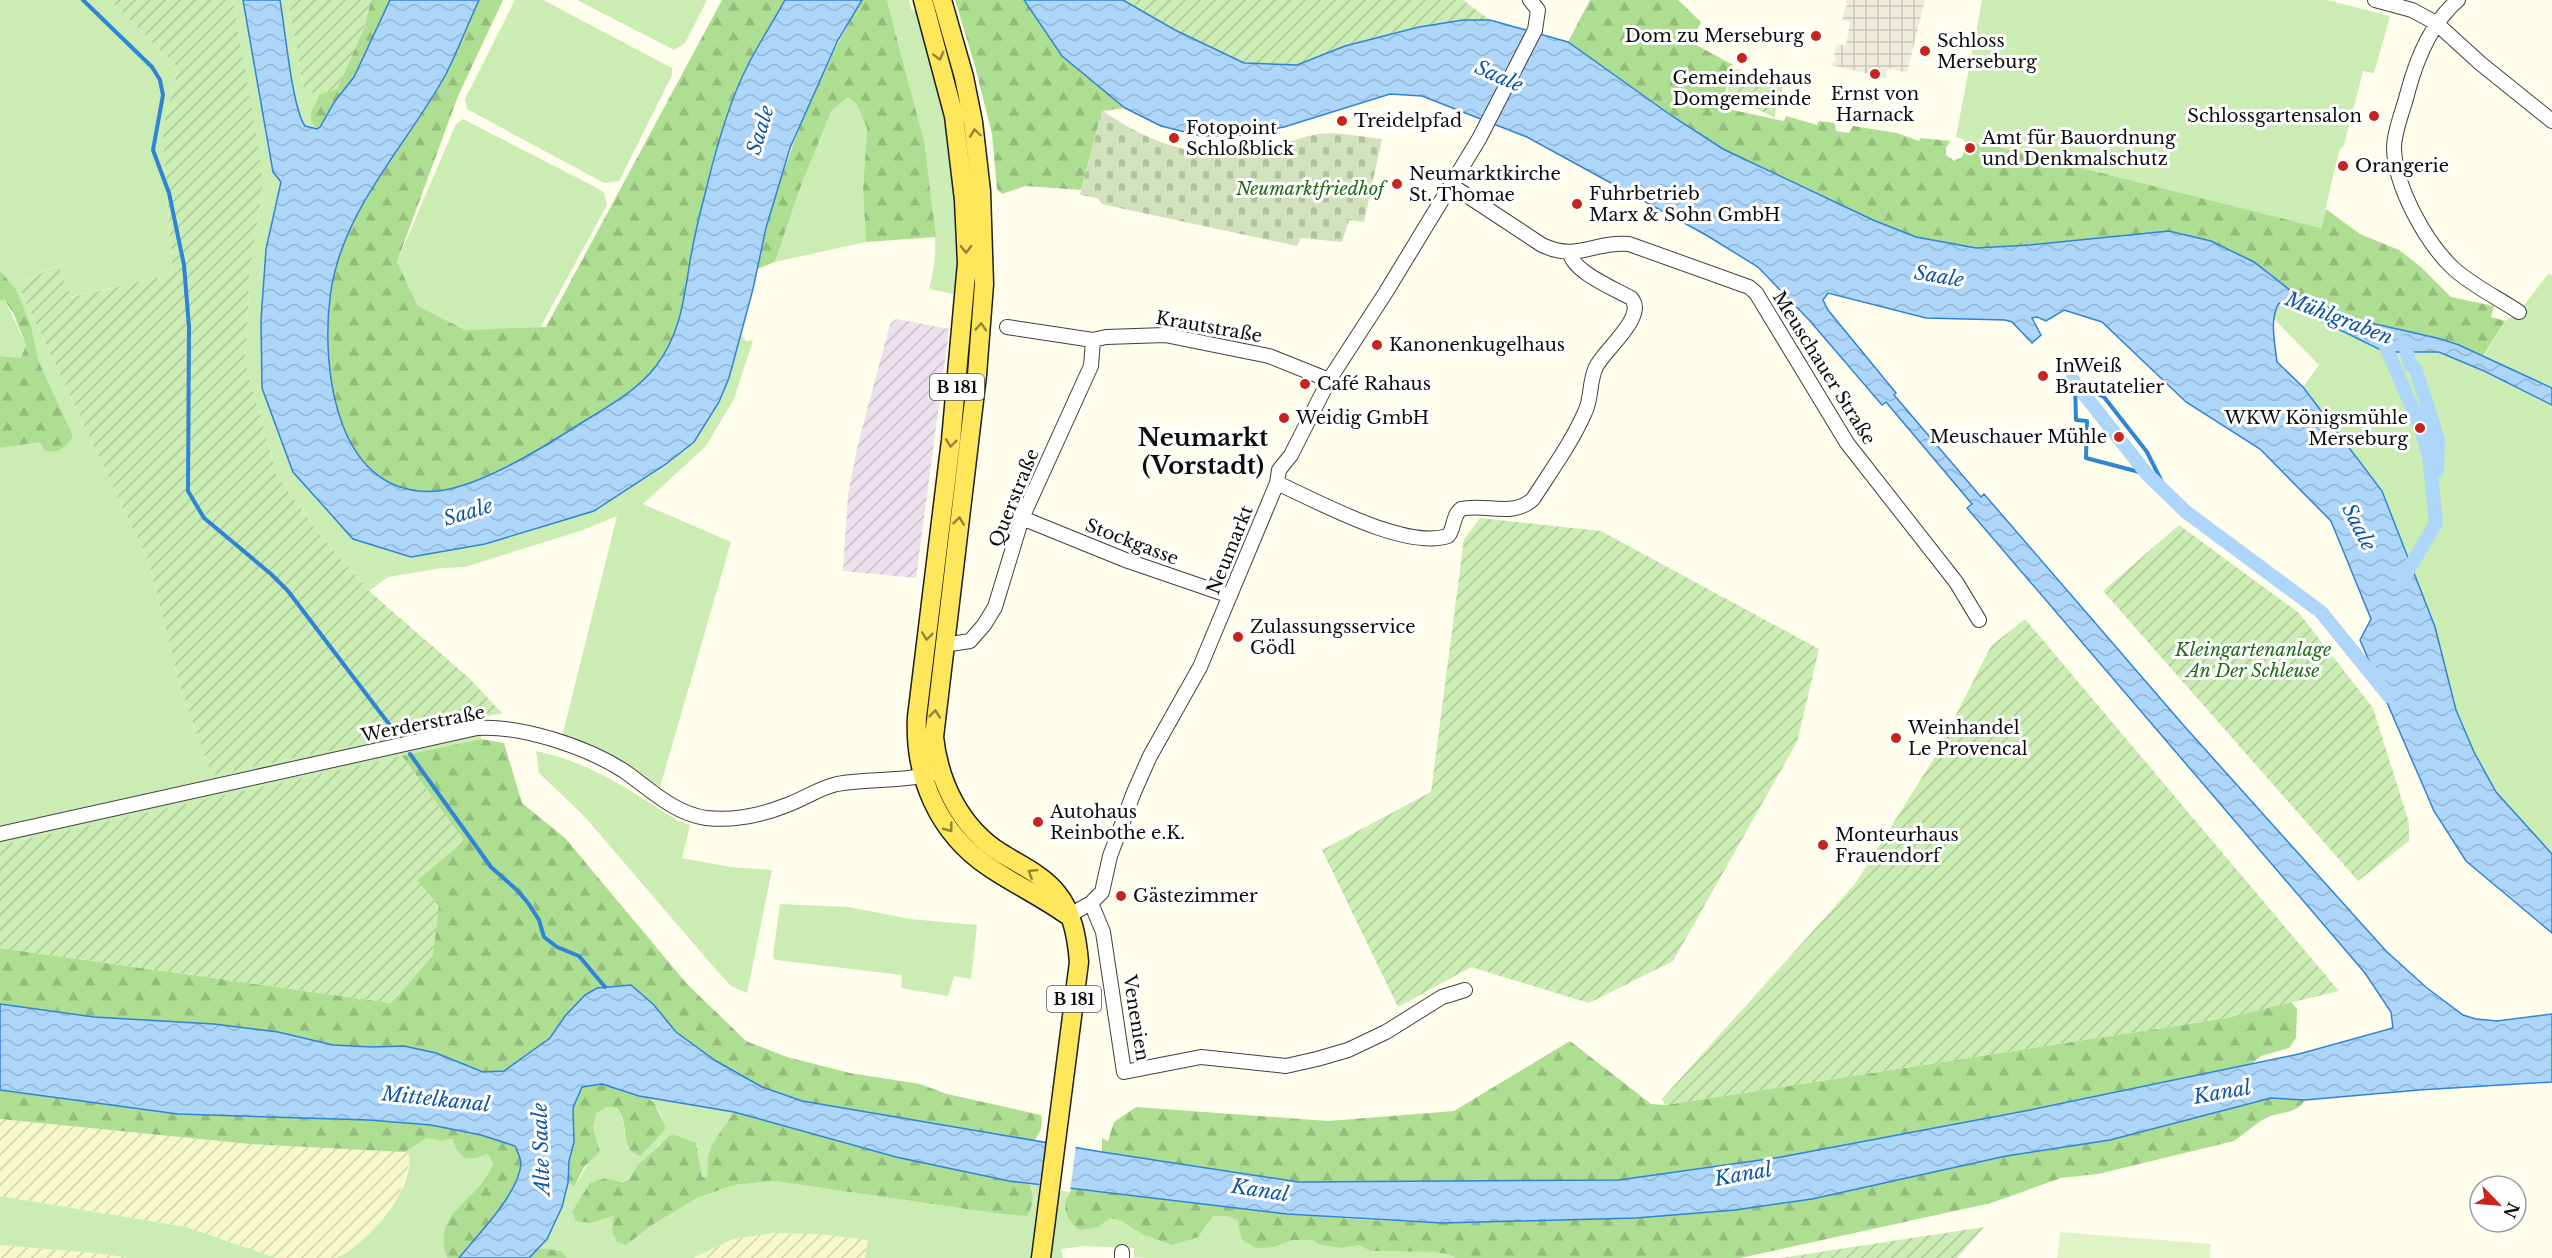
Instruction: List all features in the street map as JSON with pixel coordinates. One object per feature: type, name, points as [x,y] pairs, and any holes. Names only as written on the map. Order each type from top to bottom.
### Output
[{"type":"main road","name":"B 181","points":[[923,0],[954,116],[964,200],[967,263],[958,374],[917,717],[917,745],[922,777],[943,821],[971,854],[1068,916]]},
{"type":"main road","name":"B 181","points":[[942,0],[964,77],[973,122],[984,242],[984,284],[977,375],[934,737],[941,772],[955,805],[974,831],[998,852],[1044,880],[1058,893],[1075,930],[1079,962],[1046,1235],[1041,1258]]},
{"type":"street","name":"Neumarkt","points":[[1091,903],[1102,892],[1110,856],[1150,756],[1195,678],[1277,483],[1280,470],[1291,456],[1329,380],[1479,139],[1537,24],[1538,10],[1530,0]]},
{"type":"street","points":[[2375,0],[2412,10],[2436,23],[2480,63],[2552,122]]},
{"type":"street","points":[[2455,1],[2436,23],[2410,84],[2394,146],[2396,166],[2403,189],[2421,226],[2436,249],[2455,269],[2519,312]]},
{"type":"street","name":"Meuschauer Straße","points":[[1451,185],[1557,253],[1570,253],[1614,243],[1629,244],[1749,286],[1756,293],[1847,443],[1956,582],[1979,620]]},
{"type":"street","points":[[1277,483],[1377,528],[1421,539],[1448,537],[1452,531],[1455,516],[1461,509],[1511,509],[1527,505],[1538,492],[1586,411],[1596,366],[1615,345],[1635,311],[1631,297],[1581,270],[1574,264],[1570,253]]},
{"type":"street","name":"Krautstraße","points":[[1007,327],[1093,340],[1106,336],[1165,335],[1269,356],[1329,380]]},
{"type":"street","name":"Querstraße","points":[[944,645],[970,641],[984,626],[995,607],[1022,518],[1091,366],[1093,340]]},
{"type":"street","name":"Stockgasse","points":[[1022,518],[1128,561],[1230,596]]},
{"type":"street","name":"Werderstraße","points":[[0,834],[488,727],[509,728],[572,746],[605,759],[663,800],[686,812],[706,818],[728,819],[768,812],[827,787],[840,784],[922,777],[941,772]]},
{"type":"street","points":[[1068,916],[1091,903]]},
{"type":"street","name":"Venenien","points":[[1091,903],[1099,919],[1105,941],[1124,1072],[1201,1057],[1286,1066],[1317,1059],[1348,1050],[1386,1032],[1442,997],[1465,990]]},
{"type":"shaded area","points":[[1846,0],[1925,0],[1907,73],[1888,68],[1885,78],[1831,65],[1836,59],[1834,53],[1837,44],[1846,45],[1850,22],[1842,20],[1846,6],[1849,5]]},
{"type":"shaded area","points":[[896,319],[949,329],[916,578],[843,571],[848,494],[858,444],[890,324]]},
{"type":"green space","points":[[0,0],[110,0],[178,68],[162,132],[173,274],[70,297],[57,266],[17,283],[149,563],[181,690],[212,776],[482,717],[481,739],[0,845],[0,448],[73,436],[38,360],[31,325],[16,289],[0,271]]},
{"type":"green space","points":[[110,0],[233,0],[262,169],[261,199],[250,269],[245,362],[277,476],[318,532],[369,591],[469,678],[502,713],[212,776],[181,690],[149,563],[17,283],[58,266],[71,297],[173,274],[162,132],[178,68]]},
{"type":"green space","points":[[233,0],[243,0],[273,172],[281,182],[266,249],[261,320],[485,544],[594,511],[666,464],[694,441],[729,378],[741,334],[746,341],[753,340],[734,399],[706,446],[643,504],[731,542],[660,787],[608,754],[562,737],[617,516],[583,530],[465,567],[442,568],[388,577],[369,591],[318,532],[277,476],[245,362],[250,269],[261,199]]},
{"type":"green space","points":[[280,0],[288,0],[304,91],[320,94],[311,121],[317,129],[305,126],[300,117]]},
{"type":"green space","points":[[288,0],[371,0],[364,28],[337,89],[320,94],[304,91]]},
{"type":"green space","points":[[371,0],[390,0],[354,78],[335,101],[317,129],[311,121],[311,113],[320,94],[337,89],[364,28]]},
{"type":"green space","points":[[479,0],[503,0],[458,96],[397,262],[418,306],[466,330],[546,327],[722,0],[785,0],[748,65],[728,111],[699,219],[680,316],[671,342],[656,366],[637,386],[614,402],[538,450],[504,468],[470,483],[438,491],[404,488],[377,475],[357,453],[343,425],[334,394],[329,360],[330,298],[336,266],[361,208],[446,74]]},
{"type":"green space","points":[[515,0],[543,0],[672,68],[672,75],[619,181],[604,183],[467,109],[465,99]]},
{"type":"green space","points":[[577,0],[707,0],[685,43],[674,50]]},
{"type":"green space","points":[[862,0],[887,0],[924,142],[936,237],[866,242],[863,190],[867,128],[857,105],[848,97],[831,111],[799,191],[775,262],[757,269],[775,199],[799,130],[828,64]]},
{"type":"green space","points":[[887,0],[909,0],[911,9],[919,12],[944,101],[960,241],[958,295],[929,289],[934,265],[935,241],[927,168],[912,96]]},
{"type":"green space","points":[[955,0],[1024,0],[1062,56],[1125,108],[1102,111],[1081,190],[1025,186],[1002,194],[997,189],[992,134]]},
{"type":"green space","points":[[1123,0],[1463,0],[1490,20],[1463,20],[1419,27],[1345,46],[1297,65],[1245,63],[1175,30]]},
{"type":"green space","points":[[1590,0],[1678,0],[1701,22],[1691,42],[1733,65],[1722,103],[1733,110],[1784,121],[1786,116],[1817,125],[1819,121],[1835,123],[1836,131],[1849,133],[1853,126],[1897,133],[1919,141],[1920,138],[1950,141],[1946,148],[1946,155],[1954,161],[1962,157],[1967,144],[1986,144],[2321,228],[2326,209],[2360,234],[2399,250],[2421,267],[2451,297],[2494,306],[2491,317],[2505,321],[2483,356],[2441,339],[2358,320],[2295,294],[2254,262],[2211,241],[2169,231],[1976,248],[1916,237],[1873,220],[1723,149],[1672,116],[1568,42]]},
{"type":"green space","points":[[1982,0],[2326,0],[2390,16],[2374,73],[2363,71],[2344,145],[2339,151],[2321,228],[1986,144],[1967,144],[1963,139],[1956,137]]},
{"type":"green space","points":[[1732,68],[1784,84],[1774,117],[1727,95]]},
{"type":"green space","points":[[848,97],[857,105],[867,128],[863,190],[866,242],[775,262],[799,191],[831,110]]},
{"type":"green space","name":"Neumarktfriedhof","points":[[1102,110],[1136,131],[1192,151],[1232,154],[1261,151],[1326,133],[1382,139],[1364,222],[1349,220],[1342,242],[1301,238],[1297,246],[1102,204],[1098,198],[1080,195]]},
{"type":"green space","points":[[463,119],[604,193],[607,205],[540,328],[467,330],[418,306],[397,262],[456,124]]},
{"type":"green space","points":[[0,271],[16,289],[31,325],[38,360],[73,436],[65,447],[58,450],[45,451],[40,442],[0,448],[0,356],[21,358],[26,345],[14,315],[5,300],[0,301]]},
{"type":"green space","points":[[2548,274],[2552,275],[2552,388],[2484,356],[2505,321],[2519,312]]},
{"type":"green space","points":[[5,300],[26,345],[21,358],[0,356],[0,301]]},
{"type":"green space","points":[[2279,302],[2385,352],[2439,352],[2552,405],[2552,854],[2496,792],[2474,752],[2456,710],[2435,627],[2382,491],[2303,387],[2319,365],[2274,319]]},
{"type":"green space","points":[[1480,518],[1601,531],[1819,649],[1797,742],[1673,961],[1589,1003],[1471,967],[1398,1007],[1322,850],[1431,792],[1464,539]]},
{"type":"green space","name":"Kleingartenanlage An Der Schleuse","points":[[2179,525],[2299,613],[2373,708],[2409,823],[2409,841],[2358,881],[2103,591]]},
{"type":"green space","points":[[2025,619],[2339,991],[2226,1018],[1665,1105],[1662,1099],[1855,884],[1933,760],[1991,646]]},
{"type":"green space","points":[[481,739],[504,743],[522,803],[565,838],[687,984],[746,1041],[787,1057],[850,1073],[920,1084],[947,1094],[1041,1115],[1042,1126],[1034,1141],[802,1101],[762,1087],[716,1061],[676,1032],[654,1005],[631,985],[597,988],[565,1016],[550,1038],[504,1071],[483,1072],[436,1053],[404,1046],[333,1045],[278,1032],[214,1024],[94,1017],[0,1004],[0,948],[392,1003],[417,880],[464,841],[402,756]]},
{"type":"green space","points":[[536,751],[575,762],[593,770],[678,821],[690,825],[682,858],[730,867],[772,870],[747,993],[731,986],[585,817],[539,773]]},
{"type":"green space","points":[[402,756],[465,841],[417,880],[439,906],[433,955],[392,1003],[0,948],[0,845]]},
{"type":"green space","points":[[780,904],[849,907],[910,919],[977,925],[971,979],[954,976],[948,996],[901,988],[902,975],[776,960],[773,957]]},
{"type":"green space","points":[[2291,1002],[2297,1009],[2296,1038],[2289,1048],[2261,1056],[2250,1065],[2030,1110],[1781,1157],[1619,1180],[1299,1182],[1102,1152],[1102,1138],[1108,1141],[1114,1122],[1136,1107],[1328,1121],[1454,1111],[1570,1041],[1651,1104],[1665,1105],[2226,1018]]},
{"type":"green space","points":[[602,1084],[647,1097],[654,1103],[665,1126],[664,1131],[641,1156],[629,1149],[624,1122],[617,1108],[606,1107],[596,1114],[593,1127],[600,1152],[585,1166],[574,1186],[568,1183],[569,1161],[574,1142],[573,1108],[582,1087]]},
{"type":"green space","points":[[0,1090],[178,1114],[369,1120],[431,1125],[481,1135],[515,1146],[521,1164],[512,1189],[496,1214],[459,1258],[447,1258],[444,1242],[445,1228],[460,1206],[479,1187],[493,1163],[488,1154],[477,1158],[465,1158],[456,1149],[452,1139],[441,1141],[427,1138],[405,1152],[250,1144],[0,1119]]},
{"type":"green space","points":[[647,1097],[734,1112],[713,1143],[708,1156],[707,1178],[702,1177],[696,1143],[660,1144],[625,1181],[606,1178],[591,1223],[614,1216],[626,1245],[652,1225],[697,1198],[734,1185],[774,1181],[994,1213],[1033,1191],[1029,1184],[1072,1189],[1067,1196],[1098,1227],[1110,1217],[1120,1219],[1142,1234],[1198,1236],[1213,1216],[1226,1216],[1239,1220],[1241,1239],[1275,1247],[1292,1240],[1312,1240],[1320,1245],[1341,1248],[1359,1245],[1370,1251],[1433,1252],[1448,1254],[1455,1258],[1145,1258],[1134,1257],[1134,1248],[1083,1246],[1061,1249],[1063,1258],[865,1258],[868,1240],[819,1234],[773,1233],[733,1239],[693,1258],[567,1258],[560,1251],[539,1248],[558,1217],[568,1183],[574,1185],[591,1160],[600,1152],[593,1127],[595,1114],[606,1107],[617,1108],[621,1115],[629,1149],[641,1156],[664,1131],[659,1112]]},
{"type":"green space","points":[[2271,1098],[2305,1100],[2297,1108],[2262,1120],[2234,1141],[2098,1174],[2061,1178],[1991,1203],[1740,1258],[1455,1258],[1448,1254],[1433,1252],[1370,1251],[1359,1245],[1341,1248],[1320,1245],[1312,1240],[1292,1240],[1275,1247],[1256,1248],[1241,1239],[1238,1220],[1226,1216],[1213,1216],[1198,1237],[1172,1245],[1142,1234],[1120,1220],[1110,1218],[1098,1227],[1080,1230],[1071,1221],[1065,1206],[1072,1189],[1287,1214],[1441,1223],[1636,1218],[1735,1210],[1812,1199],[2006,1156],[2110,1140]]},
{"type":"green space","points":[[734,1112],[896,1157],[1029,1184],[1033,1196],[1031,1208],[1027,1216],[994,1213],[774,1181],[734,1185],[697,1198],[652,1225],[626,1245],[617,1242],[612,1231],[614,1216],[591,1223],[576,1221],[572,1212],[590,1183],[606,1178],[623,1182],[629,1179],[639,1164],[672,1134],[696,1143],[702,1177],[707,1177],[708,1156],[713,1143]]},
{"type":"green space","points":[[0,1119],[250,1144],[405,1152],[409,1154],[410,1161],[399,1196],[383,1219],[361,1243],[337,1258],[276,1258],[186,1227],[0,1196]]},
{"type":"green space","points":[[427,1138],[441,1141],[452,1139],[456,1149],[477,1158],[489,1154],[493,1163],[489,1176],[455,1211],[445,1251],[447,1258],[337,1258],[362,1241],[386,1215],[397,1199],[409,1169],[409,1154],[405,1152]]},
{"type":"green space","points":[[0,1196],[186,1227],[276,1258],[128,1258],[0,1245]]},
{"type":"green space","points":[[1984,1227],[1957,1258],[1781,1258]]},
{"type":"green space","points":[[2060,1232],[2211,1244],[2210,1258],[2057,1258]]},
{"type":"green space","points":[[773,1233],[819,1234],[868,1240],[865,1258],[694,1258],[733,1239]]},
{"type":"green space","points":[[0,1245],[105,1254],[128,1258],[0,1258]]},
{"type":"green space","points":[[539,1248],[561,1251],[567,1258],[529,1258]]},
{"type":"water","name":"Saale","points":[[243,0],[280,0],[289,66],[300,117],[305,126],[317,129],[354,77],[390,0],[479,0],[446,74],[361,208],[336,266],[330,298],[329,360],[334,394],[343,425],[357,453],[377,475],[404,488],[438,491],[470,483],[522,459],[614,402],[637,386],[656,366],[671,342],[680,316],[697,228],[728,111],[757,49],[785,0],[862,0],[838,40],[790,148],[766,228],[753,289],[729,378],[719,402],[694,442],[666,464],[594,511],[485,544],[411,557],[353,539],[293,472],[262,388],[261,320],[266,249],[281,182],[273,172]]},
{"type":"water","points":[[1024,0],[1123,0],[1175,30],[1244,63],[1297,65],[1345,46],[1419,27],[1463,20],[1490,20],[1568,42],[1672,116],[1723,149],[1873,220],[1916,237],[1976,248],[2169,231],[2211,241],[2254,262],[2295,294],[2358,320],[2459,345],[2552,388],[2552,405],[2484,371],[2439,352],[2385,352],[2291,306],[2279,303],[2274,316],[2277,362],[2303,387],[2382,491],[2435,627],[2456,710],[2474,752],[2496,792],[2552,854],[2552,933],[2466,861],[2434,811],[2360,640],[2371,619],[2331,521],[2260,449],[2186,402],[2102,322],[2064,310],[2046,321],[2037,317],[2032,318],[2041,335],[2032,343],[2012,322],[2005,320],[1926,318],[1828,293],[1823,300],[1828,310],[1896,393],[1894,395],[1981,497],[1984,494],[2185,727],[2386,951],[2427,988],[2463,1015],[2497,1021],[2552,1014],[2552,1082],[2305,1100],[2271,1098],[2110,1140],[2006,1156],[1812,1199],[1735,1210],[1636,1218],[1442,1223],[1287,1214],[1009,1181],[896,1157],[734,1112],[639,1096],[602,1084],[582,1087],[573,1108],[574,1142],[562,1207],[547,1239],[529,1258],[459,1258],[505,1201],[513,1188],[521,1164],[515,1146],[481,1135],[431,1125],[369,1120],[178,1114],[0,1090],[0,1004],[94,1017],[214,1024],[278,1032],[333,1045],[404,1046],[436,1053],[483,1072],[504,1071],[550,1038],[565,1016],[585,995],[597,988],[631,985],[654,1005],[676,1032],[716,1061],[762,1087],[802,1101],[1102,1152],[1299,1182],[1619,1180],[1781,1157],[2030,1110],[2299,1054],[2393,1028],[2391,1012],[2365,973],[1967,508],[1972,504],[1886,402],[1882,405],[1810,321],[1758,267],[1706,235],[1527,137],[1422,96],[1390,94],[1284,127],[1241,135],[1201,136],[1161,126],[1125,108],[1062,56]]},
{"type":"pier","points":[[1046,1140],[1076,1145],[1070,1192],[1039,1188]]},
{"type":"waterway","points":[[83,0],[152,67],[160,80],[163,95],[153,150],[169,193],[184,265],[189,327],[188,491],[204,518],[288,591],[395,732]]},
{"type":"waterway","name":"Mühlgraben","points":[[2382,338],[2419,423],[2429,455],[2436,523],[2403,579]]},
{"type":"waterway","points":[[2404,342],[2410,364],[2416,370],[2438,440],[2437,471]]},
{"type":"waterway","points":[[2072,379],[2147,474],[2186,512],[2321,612],[2389,696]]},
{"type":"waterway","points":[[2147,474],[2086,458],[2087,421],[2076,420],[2075,384],[2104,397],[2147,452],[2168,494]]},
{"type":"waterway","points":[[410,754],[491,867],[528,903],[539,920],[544,937],[557,947],[579,956],[605,987]]},
{"type":"place","name":"Dom zu Merseburg","points":[[1816,36]]},
{"type":"place","name":"Schloss Merseburg","points":[[1925,51]]},
{"type":"place","name":"Gemeindehaus Domgemeinde","points":[[1742,58]]},
{"type":"place","name":"Ernst von Harnack","points":[[1875,74]]},
{"type":"place","name":"Schlossgartensalon","points":[[2374,116]]},
{"type":"place","name":"Treidelpfad","points":[[1342,121]]},
{"type":"place","name":"Fotopoint Schloßblick","points":[[1174,138]]},
{"type":"place","name":"Amt für Bauordnung und Denkmalschutz","points":[[1970,148]]},
{"type":"place","name":"Orangerie","points":[[2343,166]]},
{"type":"place","name":"Neumarktkirche St. Thomae","points":[[1397,184]]},
{"type":"place","name":"Fuhrbetrieb Marx & Sohn GmbH","points":[[1577,204]]},
{"type":"place","name":"Kanonenkugelhaus","points":[[1377,345]]},
{"type":"place","name":"InWeiß Brautatelier","points":[[2043,376]]},
{"type":"place","name":"Café Rahaus","points":[[1305,384]]},
{"type":"place","name":"Weidig GmbH","points":[[1284,418]]},
{"type":"place","name":"WKW Königsmühle Merseburg","points":[[2420,428]]},
{"type":"place","name":"Meuschauer Mühle","points":[[2119,437]]},
{"type":"place","name":"Zulassungsservice Gödl","points":[[1238,637]]},
{"type":"place","name":"Weinhandel Le Provencal","points":[[1896,738]]},
{"type":"place","name":"Autohaus Reinbothe e.K.","points":[[1038,822]]},
{"type":"place","name":"Monteurhaus Frauendorf","points":[[1823,845]]},
{"type":"place","name":"Gästezimmer","points":[[1121,896]]},
{"type":"district","name":"Neumarkt (Vorstadt)","points":[[1203,451]]},
{"type":"water label","name":"Kanal","points":[[2222,1092]]},
{"type":"water label","name":"Mittelkanal","points":[[436,1099]]},
{"type":"water label","name":"Alte Saale","points":[[541,1149]]},
{"type":"water label","name":"Kanal","points":[[1743,1174]]},
{"type":"water label","name":"Kanal","points":[[1260,1190]]}]
